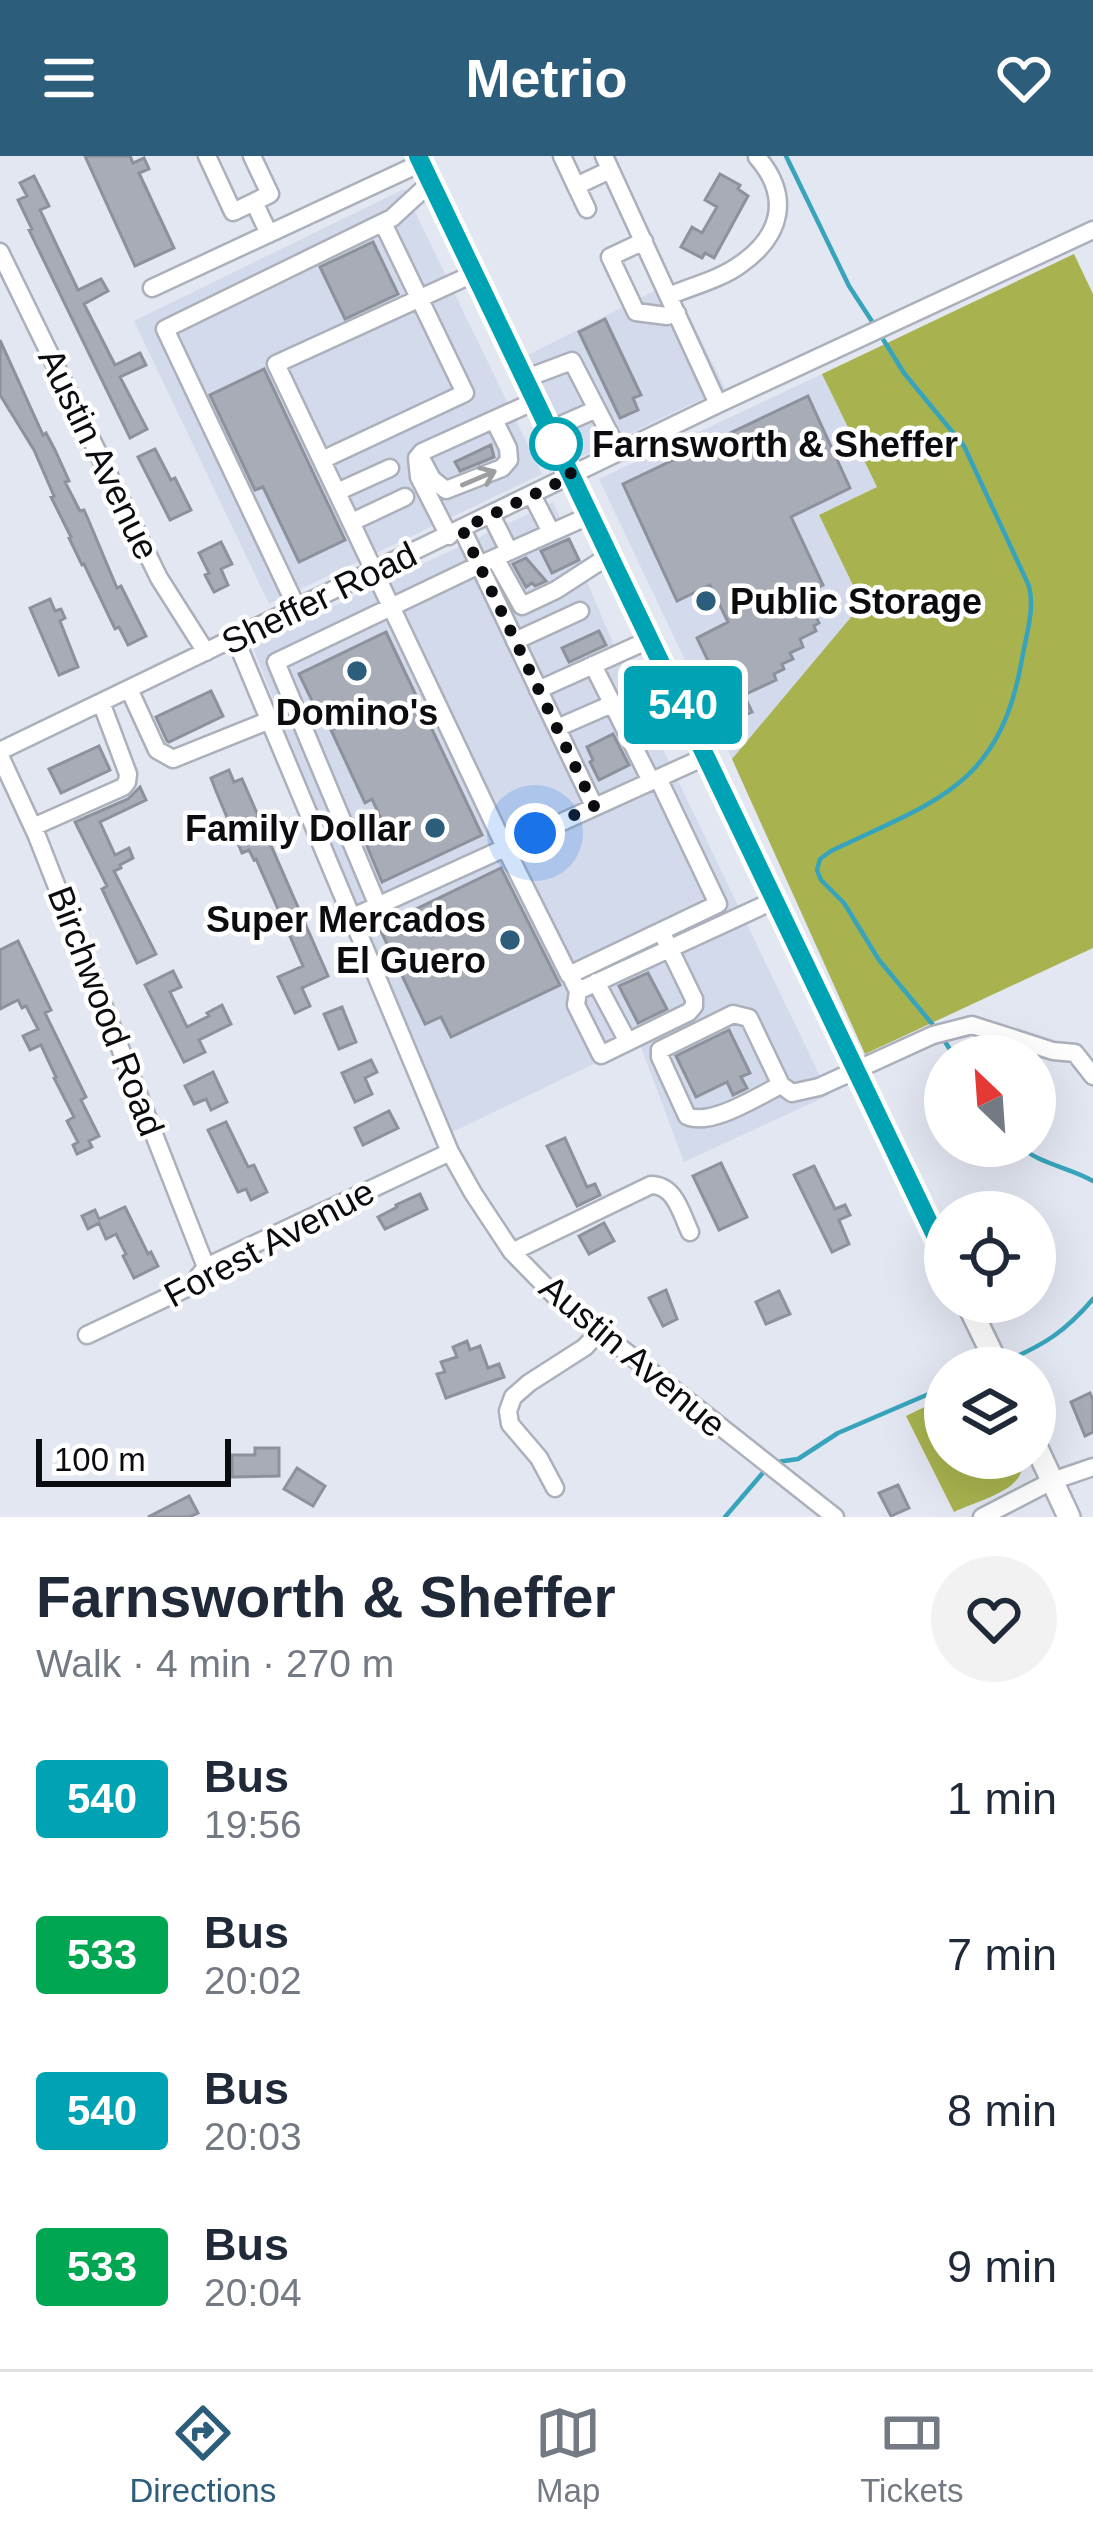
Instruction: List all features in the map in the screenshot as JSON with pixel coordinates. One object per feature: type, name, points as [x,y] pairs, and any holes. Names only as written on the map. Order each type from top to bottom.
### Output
[{"type":"main road","points":[[423,167],[924,1212]]},
{"type":"main road","points":[[1052,1481],[1069,1517]]},
{"type":"street","points":[[207,156],[233,212],[270,194],[252,156]]},
{"type":"street","points":[[562,156],[586,208]]},
{"type":"street","points":[[644,242],[610,257],[636,312],[667,316],[673,304],[738,267],[765,244],[780,197],[757,157]]},
{"type":"street","points":[[576,187],[607,163],[718,404]]},
{"type":"street","points":[[297,608],[165,329],[392,218],[423,167]]},
{"type":"street","points":[[152,288],[423,167]]},
{"type":"street","points":[[254,202],[269,234]]},
{"type":"street","points":[[322,460],[465,393],[383,223]]},
{"type":"street","name":"Sheffer Road","points":[[0,753],[718,404],[1093,230]]},
{"type":"street","name":"Austin Avenue","points":[[0,252],[159,578],[206,652]]},
{"type":"street","points":[[473,274],[276,364],[574,983],[576,1005],[602,1055],[694,1006],[665,940]]},
{"type":"street","points":[[524,379],[572,361],[619,452]]},
{"type":"street","points":[[535,401],[422,452],[417,458],[419,477],[455,532],[494,558],[522,607],[610,555]]},
{"type":"street","points":[[549,430],[597,409]]},
{"type":"street","points":[[417,458],[446,490],[502,468],[509,460],[508,448],[494,420]]},
{"type":"street","points":[[338,491],[390,468]]},
{"type":"street","points":[[532,495],[551,532]]},
{"type":"street","points":[[352,522],[405,497]]},
{"type":"street","points":[[491,515],[500,609],[594,806]]},
{"type":"street","points":[[378,905],[276,662],[591,515]]},
{"type":"street","points":[[500,609],[518,600]]},
{"type":"street","points":[[515,641],[580,611]]},
{"type":"street","name":"Austin Avenue","points":[[235,638],[451,1151],[512,1252],[598,1333],[835,1517]]},
{"type":"street","points":[[538,690],[651,639]]},
{"type":"street","points":[[574,983],[596,982],[718,904],[593,665]]},
{"type":"street","points":[[129,689],[158,750],[173,759],[270,720]]},
{"type":"street","points":[[33,827],[128,782],[101,702]]},
{"type":"street","points":[[556,728],[613,704]]},
{"type":"street","points":[[281,746],[307,735]]},
{"type":"street","name":"Birchwood Road","points":[[0,753],[206,1267]]},
{"type":"street","points":[[353,917],[707,756]]},
{"type":"street","points":[[319,837],[344,826]]},
{"type":"street","points":[[574,983],[665,940],[775,900]]},
{"type":"street","points":[[596,982],[628,1042]]},
{"type":"street","points":[[782,1085],[710,1119],[696,1120],[687,1116],[660,1051],[733,1014],[742,1015],[748,1018],[782,1085],[792,1093],[819,1087],[941,1033],[972,1025],[1052,1051],[1075,1053],[1093,1076]]},
{"type":"street","name":"Forest Avenue","points":[[87,1335],[191,1286],[206,1267],[451,1151]]},
{"type":"street","points":[[512,1252],[651,1185],[662,1185],[670,1192],[690,1232]]},
{"type":"street","points":[[555,1488],[510,1424],[508,1411],[513,1397],[530,1382],[585,1347],[598,1333]]},
{"type":"street","points":[[982,1517],[1052,1481],[1093,1467]]},
{"type":"shaded area","points":[[404,189],[542,474],[269,604],[134,321]]},
{"type":"shaded area","points":[[672,282],[725,388],[576,459],[528,355]]},
{"type":"shaded area","points":[[822,374],[878,488],[819,516],[862,604],[732,759],[599,479]]},
{"type":"shaded area","points":[[553,502],[622,664],[829,1095],[684,1162],[639,1042],[444,1136],[252,645]]},
{"type":"green space","points":[[1074,254],[1093,294],[1093,948],[865,1054],[732,759],[862,604],[819,515],[877,487],[822,374]]},
{"type":"green space","points":[[924,1407],[924,1452],[906,1416]]},
{"type":"green space","points":[[938,1479],[1017,1479],[988,1498],[954,1512]]},
{"type":"building","points":[[85,156],[130,156],[133,163],[144,158],[149,169],[139,173],[174,248],[135,266]]},
{"type":"building","points":[[720,174],[740,185],[738,189],[748,196],[714,258],[705,253],[702,258],[681,247],[692,227],[702,233],[717,207],[705,200]]},
{"type":"building","points":[[34,176],[49,206],[40,210],[78,290],[101,279],[108,291],[84,304],[115,365],[140,353],[146,365],[120,377],[147,429],[130,438],[18,200],[27,196],[20,183]]},
{"type":"building","points":[[373,242],[398,294],[345,319],[320,267]]},
{"type":"building","points":[[605,319],[641,395],[633,398],[638,410],[620,418],[579,332]]},
{"type":"building","points":[[0,340],[117,588],[121,586],[146,636],[128,645],[82,565],[34,450],[0,395]]},
{"type":"building","points":[[264,369],[345,540],[299,562],[263,487],[255,490],[210,395]]},
{"type":"building","points":[[808,396],[850,488],[791,517],[823,585],[805,594],[819,623],[814,626],[816,631],[800,639],[803,647],[790,653],[793,659],[782,664],[784,669],[774,674],[776,680],[744,695],[752,712],[736,719],[697,638],[728,622],[710,585],[677,601],[623,484]]},
{"type":"building","points":[[491,445],[494,457],[460,471],[455,462]]},
{"type":"building","points":[[155,449],[191,510],[170,520],[138,457]]},
{"type":"building","points":[[569,539],[579,560],[552,573],[541,551]]},
{"type":"building","points":[[221,542],[232,564],[221,569],[228,585],[214,592],[199,553]]},
{"type":"building","points":[[526,558],[546,581],[526,587],[513,564]]},
{"type":"building","points":[[50,599],[65,618],[60,621],[78,667],[59,675],[30,608]]},
{"type":"building","points":[[599,631],[606,645],[569,662],[562,648]]},
{"type":"building","points":[[386,632],[482,835],[382,882],[367,846],[389,836],[372,799],[365,803],[331,730],[339,727],[328,706],[317,711],[299,674]]},
{"type":"building","points":[[211,691],[223,716],[167,741],[156,717]]},
{"type":"building","points":[[613,734],[629,765],[599,780],[587,747]]},
{"type":"building","points":[[99,746],[110,770],[61,793],[49,769]]},
{"type":"building","points":[[229,770],[234,782],[242,779],[328,976],[302,988],[310,1006],[295,1013],[278,977],[303,966],[256,859],[249,850],[242,853],[211,778]]},
{"type":"building","points":[[140,787],[146,800],[100,822],[115,855],[129,848],[133,858],[114,871],[156,954],[137,963],[75,822],[128,799]]},
{"type":"building","points":[[501,868],[560,985],[451,1037],[441,1017],[425,1024],[379,927]]},
{"type":"building","points":[[18,941],[51,1010],[45,1013],[86,1097],[81,1100],[99,1136],[89,1141],[92,1147],[77,1154],[73,1145],[78,1142],[67,1121],[74,1117],[56,1077],[41,1045],[30,1050],[23,1036],[38,1029],[26,1006],[22,1008],[18,1000],[0,1009],[0,950]]},
{"type":"building","points":[[173,971],[181,987],[170,992],[187,1027],[222,1005],[231,1024],[199,1040],[205,1052],[184,1062],[145,985]]},
{"type":"building","points":[[648,973],[667,1009],[638,1023],[619,986]]},
{"type":"building","points":[[342,1007],[356,1042],[339,1049],[324,1014]]},
{"type":"building","points":[[729,1030],[750,1073],[741,1077],[747,1088],[733,1095],[727,1082],[696,1097],[676,1056]]},
{"type":"building","points":[[371,1060],[377,1072],[365,1078],[372,1094],[355,1102],[342,1073]]},
{"type":"building","points":[[213,1072],[227,1102],[211,1110],[206,1099],[194,1104],[185,1086]]},
{"type":"building","points":[[389,1111],[398,1128],[363,1145],[355,1128]]},
{"type":"building","points":[[226,1122],[248,1167],[254,1165],[267,1192],[251,1200],[246,1189],[238,1192],[208,1130]]},
{"type":"building","points":[[565,1138],[587,1187],[595,1184],[600,1195],[577,1206],[547,1146]]},
{"type":"building","points":[[721,1163],[747,1217],[719,1230],[693,1176]]},
{"type":"building","points":[[814,1166],[835,1209],[845,1205],[850,1215],[839,1220],[849,1244],[832,1252],[794,1175]]},
{"type":"building","points":[[420,1194],[427,1209],[385,1229],[378,1217]]},
{"type":"building","points":[[125,1207],[158,1266],[134,1278],[116,1234],[106,1239],[99,1223],[88,1229],[82,1216],[95,1210],[99,1219]]},
{"type":"building","points":[[604,1223],[614,1241],[589,1254],[579,1236]]},
{"type":"building","points":[[666,1290],[677,1319],[663,1326],[649,1298]]},
{"type":"building","points":[[779,1291],[790,1314],[766,1324],[756,1302]]},
{"type":"building","points":[[467,1341],[470,1350],[480,1346],[488,1368],[499,1364],[504,1377],[446,1398],[437,1374],[445,1372],[441,1362],[457,1357],[453,1347]]},
{"type":"building","points":[[1090,1393],[1093,1432],[1085,1436],[1071,1402]]},
{"type":"building","points":[[255,1448],[279,1448],[279,1476],[232,1477],[232,1455],[255,1455]]},
{"type":"building","points":[[297,1468],[325,1486],[313,1506],[284,1489]]},
{"type":"building","points":[[898,1485],[909,1508],[891,1516],[879,1493]]},
{"type":"building","points":[[189,1496],[198,1513],[148,1517]]},
{"type":"waterway","points":[[786,156],[849,286],[875,326]]},
{"type":"waterway","points":[[881,336],[904,373],[964,446],[1031,595],[1012,702],[998,736],[979,763],[931,802],[831,851],[820,859],[817,870],[879,960],[938,1031]]},
{"type":"waterway","points":[[1056,1166],[1093,1181]]},
{"type":"waterway","points":[[1035,1347],[1093,1299]]},
{"type":"waterway","points":[[777,1462],[798,1459],[838,1433],[924,1396]]},
{"type":"waterway","points":[[725,1517],[767,1468]]},
{"type":"bus line","name":"540","points":[[418,156],[924,1212]]},
{"type":"place","name":"Farnsworth & Sheffer","points":[[556,444]]},
{"type":"place","name":"Public Storage","points":[[706,601]]},
{"type":"place","name":"Domino's","points":[[357,671]]},
{"type":"place","name":"Family Dollar","points":[[435,828]]},
{"type":"place","name":"Super Mercados El Guero","points":[[510,940]]},
{"type":"route","points":[[535,833],[594,806],[462,529],[572,476],[556,444]]}]
